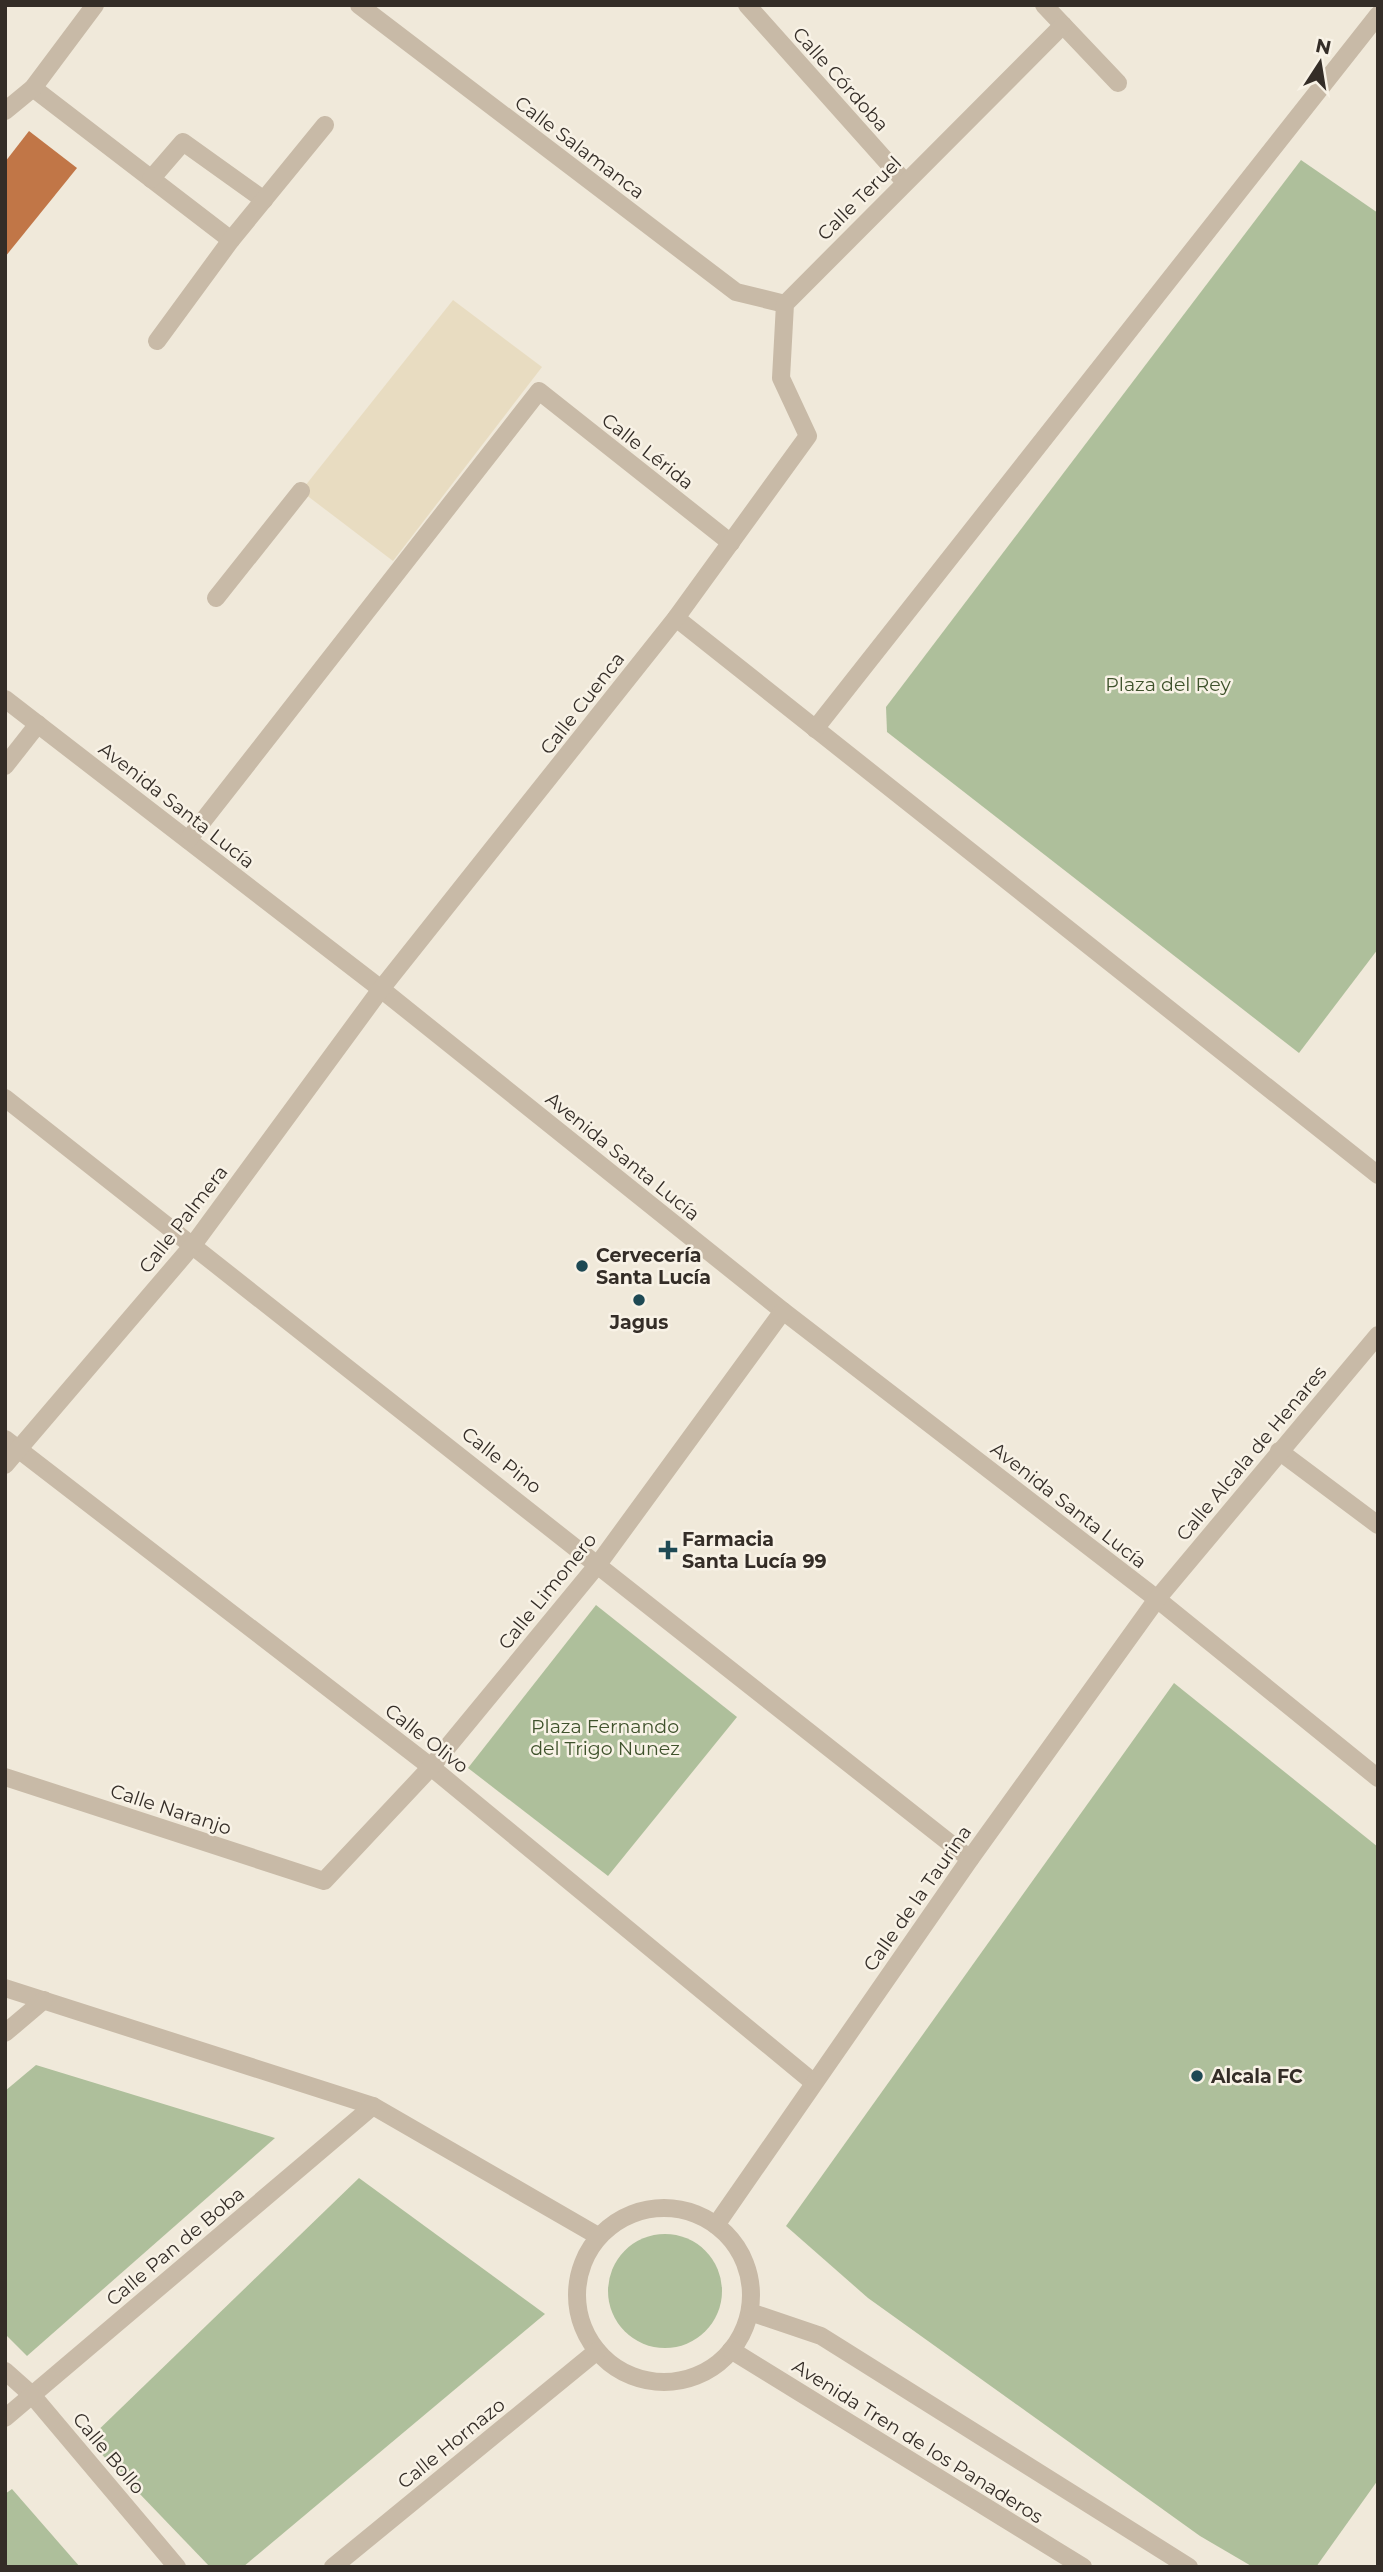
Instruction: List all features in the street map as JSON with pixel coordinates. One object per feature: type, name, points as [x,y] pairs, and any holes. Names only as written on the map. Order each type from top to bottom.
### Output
[{"type":"street","points":[[5,111],[33,88],[95,5]]},
{"type":"street","name":"Calle Salamanca","points":[[359,5],[736,292],[785,304]]},
{"type":"street","name":"Calle Córdoba","points":[[747,5],[905,181]]},
{"type":"street","points":[[1044,5],[1118,83]]},
{"type":"street","points":[[815,729],[1378,15]]},
{"type":"street","name":"Calle Teruel","points":[[785,304],[1063,25]]},
{"type":"street","points":[[33,88],[231,240]]},
{"type":"street","points":[[158,341],[231,240],[325,125]]},
{"type":"street","points":[[151,179],[183,142],[264,200]]},
{"type":"street","name":"Calle Cuenca","points":[[381,989],[676,618],[808,436],[781,378],[785,304]]},
{"type":"street","name":"Calle Lérida","points":[[188,840],[539,391],[731,543]]},
{"type":"street","points":[[216,598],[301,491]]},
{"type":"street","points":[[676,618],[1378,1175]]},
{"type":"street","name":"Avenida Santa Lucía","points":[[5,699],[381,989],[783,1311],[1157,1599],[1378,1778]]},
{"type":"street","points":[[5,766],[38,724]]},
{"type":"street","name":"Calle Palmera","points":[[5,1465],[12,1444],[193,1245],[381,989]]},
{"type":"street","name":"Calle Pino","points":[[5,1098],[970,1859]]},
{"type":"street","name":"Calle Limonero","points":[[324,1881],[430,1766],[598,1563],[783,1311]]},
{"type":"street","name":"Calle Alcala de Henares","points":[[1157,1599],[1378,1335]]},
{"type":"street","name":"Calle Olivo","points":[[12,1444],[430,1766],[813,2082]]},
{"type":"street","points":[[1279,1451],[1378,1525]]},
{"type":"street","name":"Calle de la Taurina","points":[[716,2225],[970,1859],[1157,1599]]},
{"type":"street","name":"Calle Naranjo","points":[[5,1777],[324,1881]]},
{"type":"street","points":[[5,1988],[373,2106],[598,2236]]},
{"type":"street","points":[[5,2033],[44,2000]]},
{"type":"street","name":"Calle Pan de Boba","points":[[5,2418],[373,2106]]},
{"type":"street","points":[[655,2208],[687,2211],[716,2225],[735,2245],[747,2270],[750,2312],[745,2333],[731,2350],[708,2370],[679,2381],[649,2381],[620,2371],[597,2351],[581,2325],[576,2294],[582,2263],[598,2236],[614,2222],[655,2208]]},
{"type":"street","points":[[750,2312],[821,2336],[1189,2567]]},
{"type":"street","name":"Avenida Tren de los Panaderos","points":[[731,2350],[1083,2567]]},
{"type":"street","name":"Calle Hornazo","points":[[332,2567],[597,2351]]},
{"type":"street","name":"Calle Bollo","points":[[5,2371],[32,2395],[177,2567]]},
{"type":"green space","name":"Plaza del Rey","points":[[1301,160],[1378,213],[1378,949],[1299,1053],[887,732],[886,707]]},
{"type":"green space","name":"Plaza Fernando del Trigo Nunez","points":[[596,1605],[737,1717],[608,1876],[468,1768]]},
{"type":"green space","name":"Alcala FC","points":[[1174,1683],[1378,1847],[1378,2480],[1316,2567],[1253,2567],[1200,2536],[868,2298],[786,2226]]},
{"type":"green space","points":[[36,2065],[275,2138],[27,2356],[5,2334],[5,2091]]},
{"type":"green space","points":[[359,2178],[545,2314],[243,2567],[210,2567],[88,2440]]},
{"type":"green space","points":[[665,2234],[687,2239],[705,2251],[717,2269],[722,2291],[717,2313],[705,2331],[687,2343],[665,2348],[643,2343],[625,2331],[613,2313],[608,2291],[613,2269],[625,2251],[643,2239]]},
{"type":"green space","points":[[12,2489],[80,2567],[5,2567],[5,2494]]},
{"type":"shaded area","points":[[453,300],[542,367],[393,561],[301,491]]},
{"type":"building","points":[[29,131],[77,168],[5,257],[5,162]]},
{"type":"place","name":"Cervecería Santa Lucía","points":[[582,1266]]},
{"type":"place","name":"Jagus","points":[[639,1300]]},
{"type":"place","name":"Farmacia Santa Lucía 99","points":[[668,1550]]},
{"type":"place","name":"Alcala FC","points":[[1197,2076]]}]
